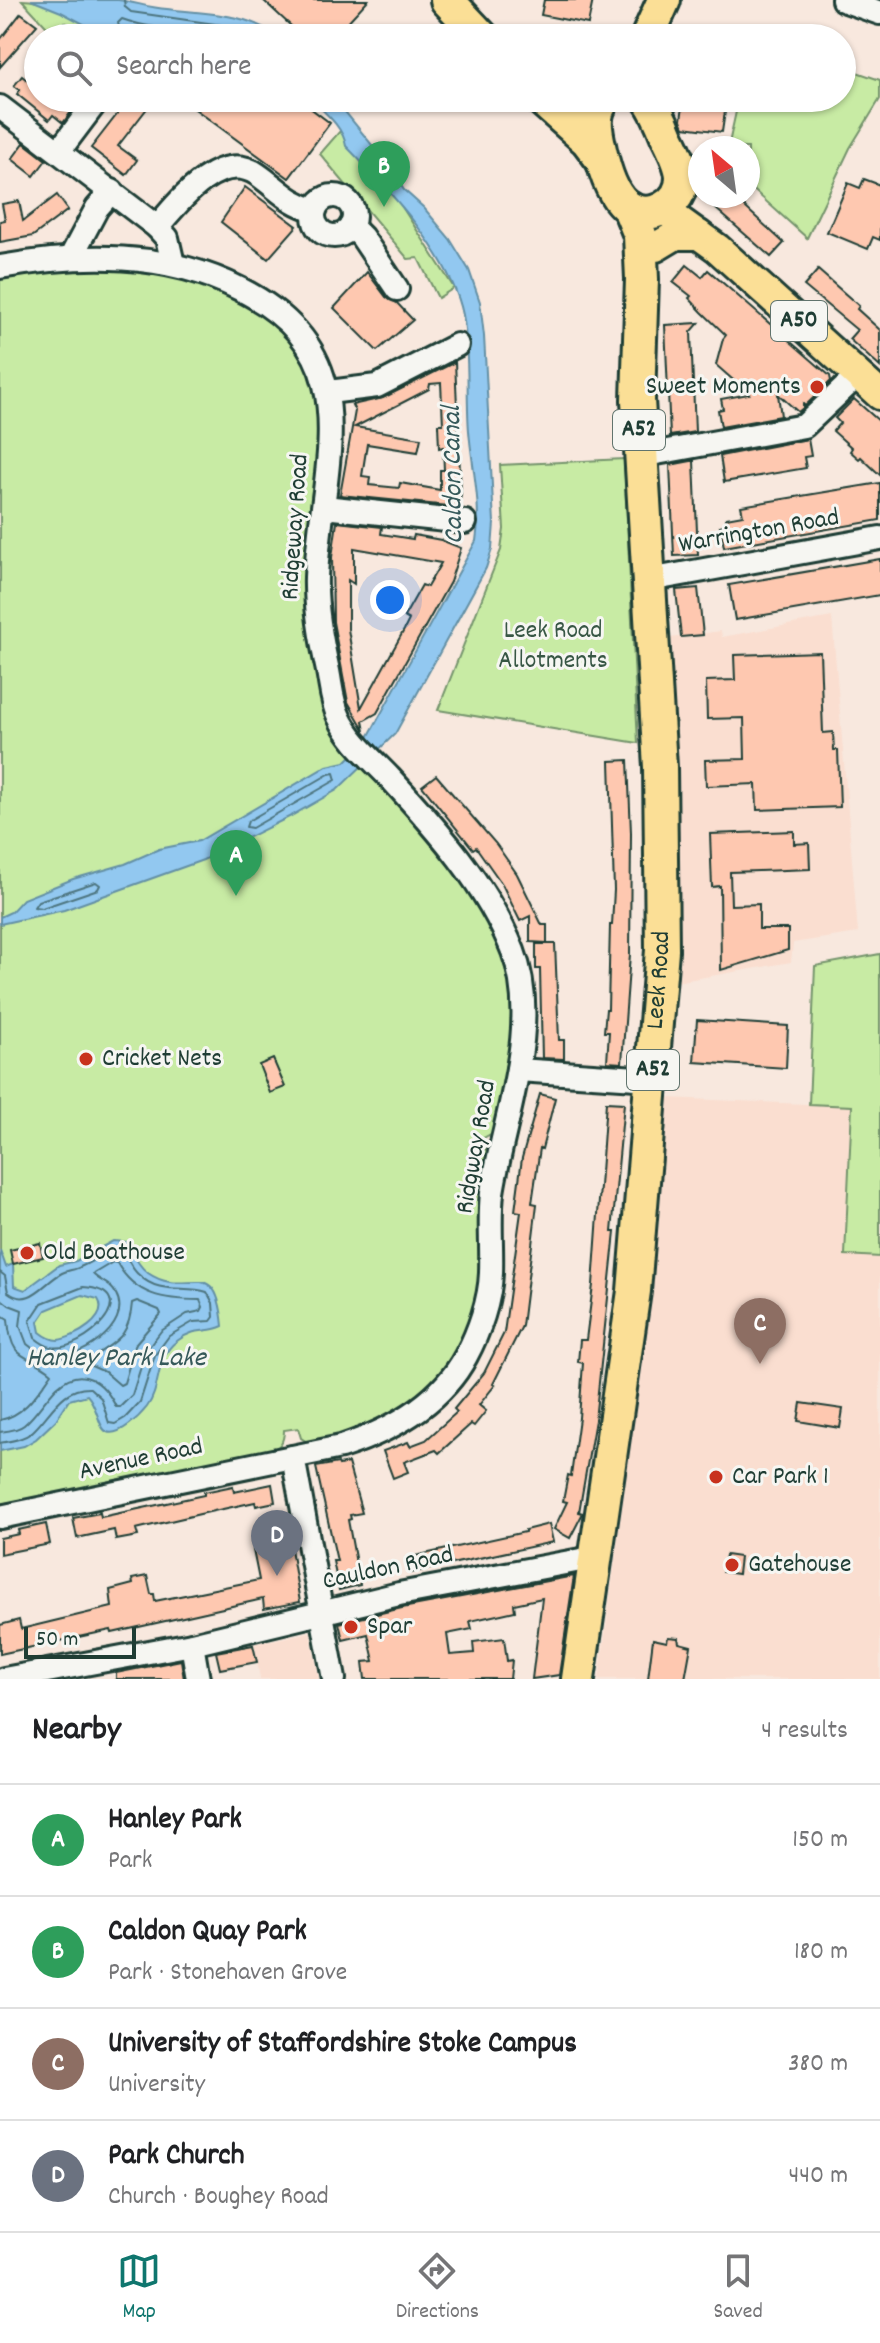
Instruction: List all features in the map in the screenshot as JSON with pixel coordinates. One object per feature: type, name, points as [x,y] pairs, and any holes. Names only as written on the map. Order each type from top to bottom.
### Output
[{"type":"highway","points":[[447,0],[472,24]]},
{"type":"highway","points":[[653,24],[664,0]]},
{"type":"highway","points":[[673,24],[678,0]]},
{"type":"highway","points":[[556,112],[587,140],[602,160]]},
{"type":"highway","name":"A52","points":[[597,112],[602,160],[619,198],[629,208]]},
{"type":"highway","points":[[656,112],[682,176]]},
{"type":"highway","name":"A52","points":[[662,210],[677,197],[682,176]]},
{"type":"highway","points":[[629,208],[643,212],[662,210]]},
{"type":"highway","name":"Leek Road","points":[[578,1679],[634,1291],[662,950],[663,857],[638,400],[642,279],[640,235],[629,208]]},
{"type":"highway","name":"Leek Road","points":[[642,279],[656,247],[662,210]]},
{"type":"main road","name":"A50","points":[[682,176],[708,242]]},
{"type":"main road","name":"A50","points":[[662,210],[708,242],[880,395]]},
{"type":"main road","points":[[656,247],[676,235],[708,242]]},
{"type":"street","points":[[843,0],[880,13]]},
{"type":"street","points":[[0,107],[157,227],[167,238],[173,264]]},
{"type":"street","points":[[59,151],[88,112]]},
{"type":"street","points":[[157,227],[182,198],[230,165],[241,166],[256,173],[294,204],[315,210],[328,197],[342,198],[353,213],[351,226],[397,289]]},
{"type":"street","points":[[71,257],[97,208],[112,191]]},
{"type":"street","name":"Ridgeway Road","points":[[0,267],[71,257],[173,264],[214,276],[268,306],[305,342],[329,392],[331,432],[316,577],[321,638],[339,717],[358,744],[390,777]]},
{"type":"street","points":[[329,392],[377,386],[457,345]]},
{"type":"street","points":[[640,456],[804,426],[857,376]]},
{"type":"street","points":[[324,507],[465,522]]},
{"type":"street","name":"Warrington Road","points":[[649,580],[880,538]]},
{"type":"street","name":"Ridgway Road","points":[[293,1457],[369,1438],[409,1416],[444,1387],[466,1357],[483,1316],[491,1277],[492,1195],[518,1070],[523,1002],[514,954],[473,877],[390,777]]},
{"type":"street","points":[[518,1070],[652,1079]]},
{"type":"street","points":[[293,1457],[334,1679]]},
{"type":"street","name":"Avenue Road","points":[[0,1517],[293,1457]]},
{"type":"street","name":"Cauldon Road","points":[[4,1679],[69,1673],[322,1611],[597,1557]]},
{"type":"street","points":[[192,1644],[198,1679]]},
{"type":"shaded area","points":[[832,617],[858,933],[793,943],[791,962],[676,982],[670,638],[721,631],[722,637]]},
{"type":"shaded area","points":[[667,1098],[852,1106],[845,1254],[880,1257],[880,1679],[599,1679],[647,1321]]},
{"type":"shaded area","points":[[310,1632],[319,1679],[257,1679],[260,1678],[254,1644]]},
{"type":"green space","points":[[22,0],[56,8],[85,24],[65,22],[44,24]]},
{"type":"green space","points":[[856,72],[880,80],[880,99],[850,148],[807,238],[760,196],[760,136],[731,136],[736,112],[856,112]]},
{"type":"green space","points":[[340,131],[395,196],[454,288],[438,298],[418,258],[408,259],[320,154]]},
{"type":"green space","points":[[89,267],[159,271],[217,287],[259,311],[278,327],[306,366],[322,413],[317,486],[312,491],[311,500],[315,504],[308,542],[306,580],[312,635],[372,773],[464,883],[496,937],[507,964],[512,998],[508,1071],[496,1131],[480,1140],[484,1150],[492,1146],[484,1255],[473,1317],[457,1352],[419,1396],[388,1419],[350,1436],[312,1445],[301,1438],[298,1428],[284,1430],[281,1444],[269,1453],[0,1504],[0,276]]},
{"type":"green space","name":"Leek Road Allotments","points":[[624,459],[638,743],[438,710],[501,550],[504,529],[500,465]]},
{"type":"green space","points":[[880,954],[880,1257],[845,1255],[852,1106],[809,1104],[815,966]]},
{"type":"water","points":[[31,0],[118,0],[226,16],[256,24],[84,24]]},
{"type":"water","points":[[325,112],[345,112],[404,190],[450,239],[469,270],[480,302],[484,336],[494,523],[492,549],[486,568],[395,734],[337,790],[203,860],[64,910],[0,924],[0,917],[11,912],[23,899],[159,849],[199,841],[327,766],[345,762],[366,741],[476,541],[477,500],[469,431],[466,344],[463,315],[456,292],[432,246],[346,146],[337,126]]},
{"type":"water","name":"Hanley Park Lake","points":[[113,1241],[127,1242],[138,1263],[148,1273],[176,1283],[207,1284],[214,1290],[223,1326],[190,1333],[170,1348],[161,1364],[152,1399],[123,1429],[112,1433],[104,1430],[87,1395],[69,1400],[56,1420],[36,1439],[24,1446],[0,1451],[0,1250],[6,1267],[13,1264],[14,1286],[25,1290],[59,1265],[76,1261]],"holes":[[[82,1295],[98,1299],[99,1313],[81,1331],[58,1340],[40,1332],[38,1322],[46,1310]]]},
{"type":"building","points":[[263,0],[368,0],[346,24],[289,24]]},
{"type":"building","points":[[544,0],[593,0],[588,24],[541,15]]},
{"type":"building","points":[[21,13],[36,24],[24,24],[24,40],[0,67],[0,40]]},
{"type":"building","points":[[22,76],[24,78],[24,100],[17,94],[20,90],[14,86]]},
{"type":"building","points":[[39,112],[71,112],[63,123],[53,115],[49,120]]},
{"type":"building","points":[[119,112],[144,112],[118,146],[137,160],[126,175],[91,148]]},
{"type":"building","points":[[199,112],[315,112],[330,123],[289,178]]},
{"type":"building","points":[[682,112],[725,112],[722,132],[684,127]]},
{"type":"building","points":[[24,143],[46,160],[34,176],[12,159]]},
{"type":"building","points":[[864,179],[880,185],[880,240],[873,237],[868,249],[827,232],[848,183],[860,188]]},
{"type":"building","points":[[245,187],[297,226],[268,259],[221,222]]},
{"type":"building","points":[[57,195],[68,210],[33,236],[0,242],[0,221],[5,220],[2,204],[19,201],[23,221]]},
{"type":"building","points":[[715,208],[746,208],[784,243],[771,257]]},
{"type":"building","points":[[687,265],[702,277],[708,270],[830,376],[831,381],[805,406],[803,404],[798,412],[778,394],[781,416],[721,427],[718,410],[723,409],[721,399],[749,394],[716,365],[726,335],[689,298],[691,296],[673,282]]},
{"type":"building","points":[[818,270],[859,306],[857,309],[880,330],[880,367],[849,339],[857,330],[804,286]]},
{"type":"building","points":[[367,272],[386,297],[397,303],[413,320],[377,351],[334,308]]},
{"type":"building","points":[[699,323],[691,332],[695,432],[670,436],[665,325]]},
{"type":"building","points":[[455,362],[459,507],[340,495],[355,411],[352,405],[383,398]],"holes":[[[441,383],[443,424],[438,424],[444,470],[440,470],[440,490],[400,483],[399,488],[369,485],[370,477],[362,476],[367,444],[418,452],[421,438],[355,427],[429,389],[430,384]]]},
{"type":"building","points":[[854,399],[880,422],[880,475],[850,451],[852,448],[833,431],[840,423],[835,418]]},
{"type":"building","points":[[808,439],[811,456],[804,457],[806,468],[724,482],[720,456]]},
{"type":"building","points":[[694,461],[698,555],[674,556],[670,465]]},
{"type":"building","points":[[880,483],[880,520],[724,547],[720,526],[727,524],[726,518],[743,515],[741,506]]},
{"type":"building","points":[[337,522],[382,527],[381,534],[413,539],[414,535],[461,548],[450,582],[377,713],[363,721],[365,731],[348,702],[333,622],[332,557]],"holes":[[[354,548],[441,563],[427,587],[422,585],[404,617],[409,620],[361,708],[348,629],[348,580],[354,584]]]},
{"type":"building","points":[[880,559],[880,595],[735,620],[729,585]]},
{"type":"building","points":[[698,588],[703,635],[681,637],[676,590]]},
{"type":"building","points":[[820,652],[823,733],[833,732],[834,750],[838,750],[840,807],[757,810],[756,784],[706,786],[705,760],[745,759],[744,718],[707,719],[706,681],[735,680],[734,655]]},
{"type":"building","points":[[628,760],[630,954],[622,1063],[607,1062],[609,1032],[604,1032],[614,890],[610,761]]},
{"type":"building","points":[[436,775],[496,844],[517,874],[542,925],[547,925],[547,943],[530,942],[530,916],[520,921],[502,884],[476,847],[473,849],[422,786]]},
{"type":"building","points":[[794,831],[794,844],[809,843],[810,869],[730,872],[731,905],[759,904],[759,929],[788,929],[788,950],[721,970],[720,886],[712,887],[710,834]]},
{"type":"building","points":[[536,944],[555,944],[559,1040],[564,1040],[564,1059],[542,1058],[540,969],[536,969]]},
{"type":"building","points":[[697,1020],[788,1026],[786,1068],[694,1062]]},
{"type":"building","points":[[273,1059],[285,1087],[270,1093],[259,1065]]},
{"type":"building","points":[[540,1094],[555,1098],[540,1148],[532,1203],[537,1204],[522,1326],[495,1385],[479,1405],[486,1411],[474,1426],[471,1424],[439,1453],[436,1450],[404,1462],[408,1472],[393,1478],[383,1451],[408,1442],[410,1446],[426,1440],[457,1412],[454,1409],[484,1373],[504,1333],[521,1212],[515,1211],[522,1158]]},
{"type":"building","points":[[606,1102],[624,1103],[612,1232],[615,1232],[595,1420],[579,1512],[583,1513],[570,1538],[554,1529],[567,1502],[563,1501],[568,1475],[571,1476],[579,1418],[583,1363],[578,1362],[580,1340],[586,1340],[593,1285]]},
{"type":"building","name":"Old Boathouse","points":[[40,1243],[43,1257],[13,1264],[10,1250]]},
{"type":"building","points":[[801,1403],[843,1409],[840,1428],[798,1421]]},
{"type":"building","points":[[348,1463],[362,1513],[350,1515],[351,1519],[348,1520],[360,1585],[339,1590],[333,1561],[337,1561],[316,1467]]},
{"type":"building","points":[[272,1484],[275,1502],[256,1506],[255,1502],[136,1529],[138,1536],[116,1540],[114,1530],[77,1538],[73,1518],[100,1513],[101,1517],[233,1486],[234,1492]]},
{"type":"building","points":[[46,1524],[50,1544],[0,1554],[0,1538],[19,1534],[18,1530]]},
{"type":"building","points":[[549,1524],[553,1542],[410,1573],[406,1558]]},
{"type":"building","points":[[290,1543],[300,1602],[264,1609],[263,1599],[0,1654],[0,1625],[19,1620],[21,1629],[112,1607],[110,1590],[133,1584],[132,1579],[147,1576],[155,1601],[259,1580],[253,1550]]},
{"type":"building","name":"Gatehouse","points":[[726,1555],[740,1557],[738,1574],[723,1572]]},
{"type":"building","points":[[574,1576],[559,1675],[532,1679],[542,1598],[514,1604],[515,1611],[470,1621],[472,1629],[447,1634],[450,1655],[474,1653],[473,1642],[504,1638],[507,1661],[512,1660],[510,1679],[365,1679],[363,1662],[374,1661],[368,1634],[343,1640],[339,1623]]},
{"type":"building","points":[[668,1637],[678,1638],[679,1643],[691,1646],[685,1679],[648,1679],[653,1639],[667,1642]]},
{"type":"building","points":[[253,1645],[257,1662],[220,1669],[216,1652]]},
{"type":"building","points":[[181,1660],[184,1679],[116,1679],[116,1673]]},
{"type":"place","name":"Caldon Quay Park","points":[[384,207]]},
{"type":"place","name":"Sweet Moments","points":[[817,387]]},
{"type":"place","name":"Hanley Park","points":[[236,896]]},
{"type":"place","name":"Cricket Nets","points":[[86,1059]]},
{"type":"place","name":"Old Boathouse","points":[[27,1253]]},
{"type":"place","name":"University of Staffordshire Stoke Campus","points":[[760,1364]]},
{"type":"place","name":"Car Park 1","points":[[716,1477]]},
{"type":"place","name":"Gatehouse","points":[[732,1565]]},
{"type":"place","name":"Park Church","points":[[277,1576]]},
{"type":"place","name":"Spar","points":[[351,1627]]},
{"type":"water label","name":"Caldon Canal","points":[[455,475]]}]
